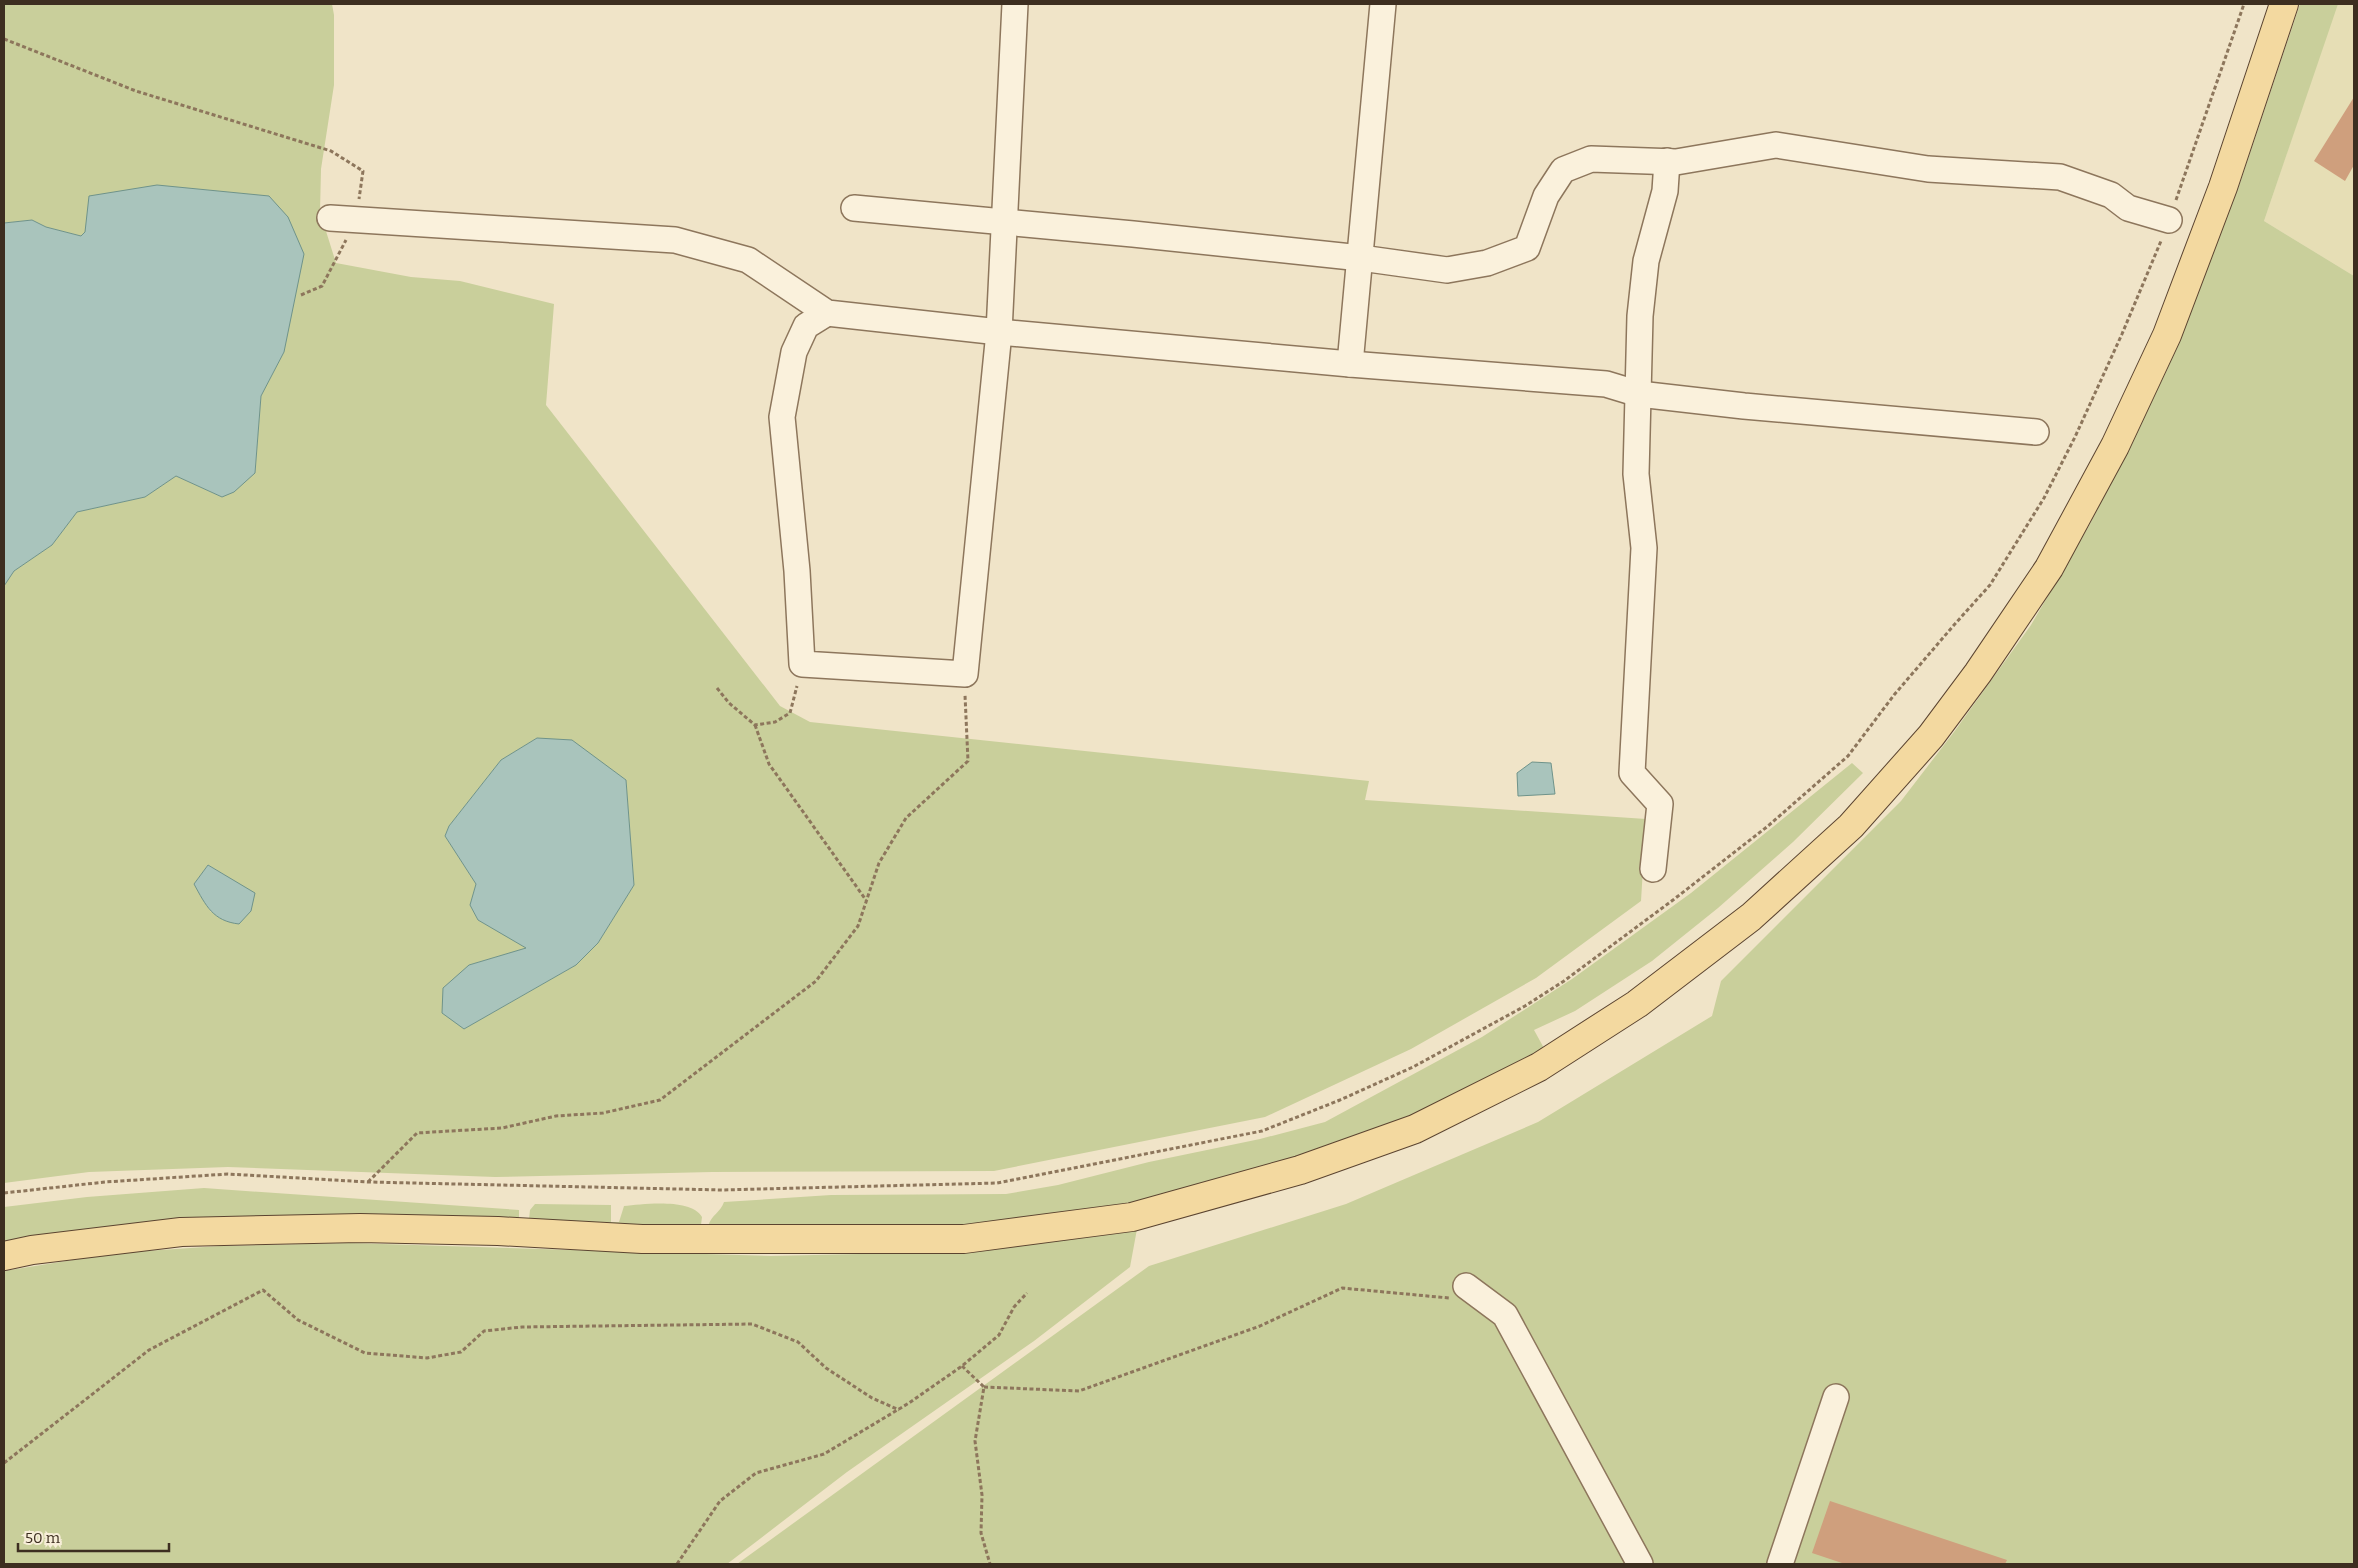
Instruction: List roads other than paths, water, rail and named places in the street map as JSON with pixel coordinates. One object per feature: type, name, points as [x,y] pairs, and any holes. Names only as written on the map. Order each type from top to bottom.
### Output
[{"type":"main road","points":[[4,1256],[32,1250],[181,1232],[360,1228],[498,1231],[642,1239],[964,1239],[1132,1216],[1300,1170],[1416,1129],[1539,1067],[1637,1004],[1751,917],[1851,826],[1931,736],[1978,673],[2049,568],[2114,446],[2167,335],[2223,187],[2284,4]]},
{"type":"lane","points":[[827,313],[806,326],[794,352],[782,418],[797,571],[802,664],[965,674],[999,332],[1015,4]]},
{"type":"lane","points":[[1350,364],[1383,4]]},
{"type":"lane","points":[[854,208],[1005,224],[1133,234],[1361,258],[1447,270],[1487,263],[1527,248],[1546,196],[1563,170],[1591,160],[1676,162],[1776,145],[1928,169],[2060,177],[2111,195],[2128,208],[2170,220]]},
{"type":"lane","points":[[1653,869],[1660,804],[1632,773],[1644,548],[1636,474],[1640,316],[1646,261],[1666,191],[1667,162]]},
{"type":"lane","points":[[341,219],[676,240],[748,260],[827,313],[999,332],[1350,364],[1606,384],[1639,394],[1744,406],[2036,432]]},
{"type":"lane","points":[[1470,1288],[1505,1315],[1640,1564]]},
{"type":"lane","points":[[1780,1564],[1836,1397]]},
{"type":"water","points":[[157,185],[269,196],[288,217],[304,254],[284,352],[261,396],[255,473],[234,492],[222,497],[176,476],[145,497],[77,512],[52,545],[14,571],[4,586],[4,223],[32,220],[46,227],[81,236],[85,232],[89,196]]},
{"type":"water","points":[[537,738],[572,740],[626,780],[634,885],[598,943],[576,965],[464,1029],[442,1013],[443,988],[469,965],[526,948],[478,920],[470,905],[476,884],[445,836],[449,826],[501,760]]},
{"type":"water","points":[[1532,762],[1551,763],[1555,794],[1518,796],[1517,773]]},
{"type":"water","points":[[208,865],[255,893],[251,911],[239,924],[216,916],[202,899],[194,884]]}]
